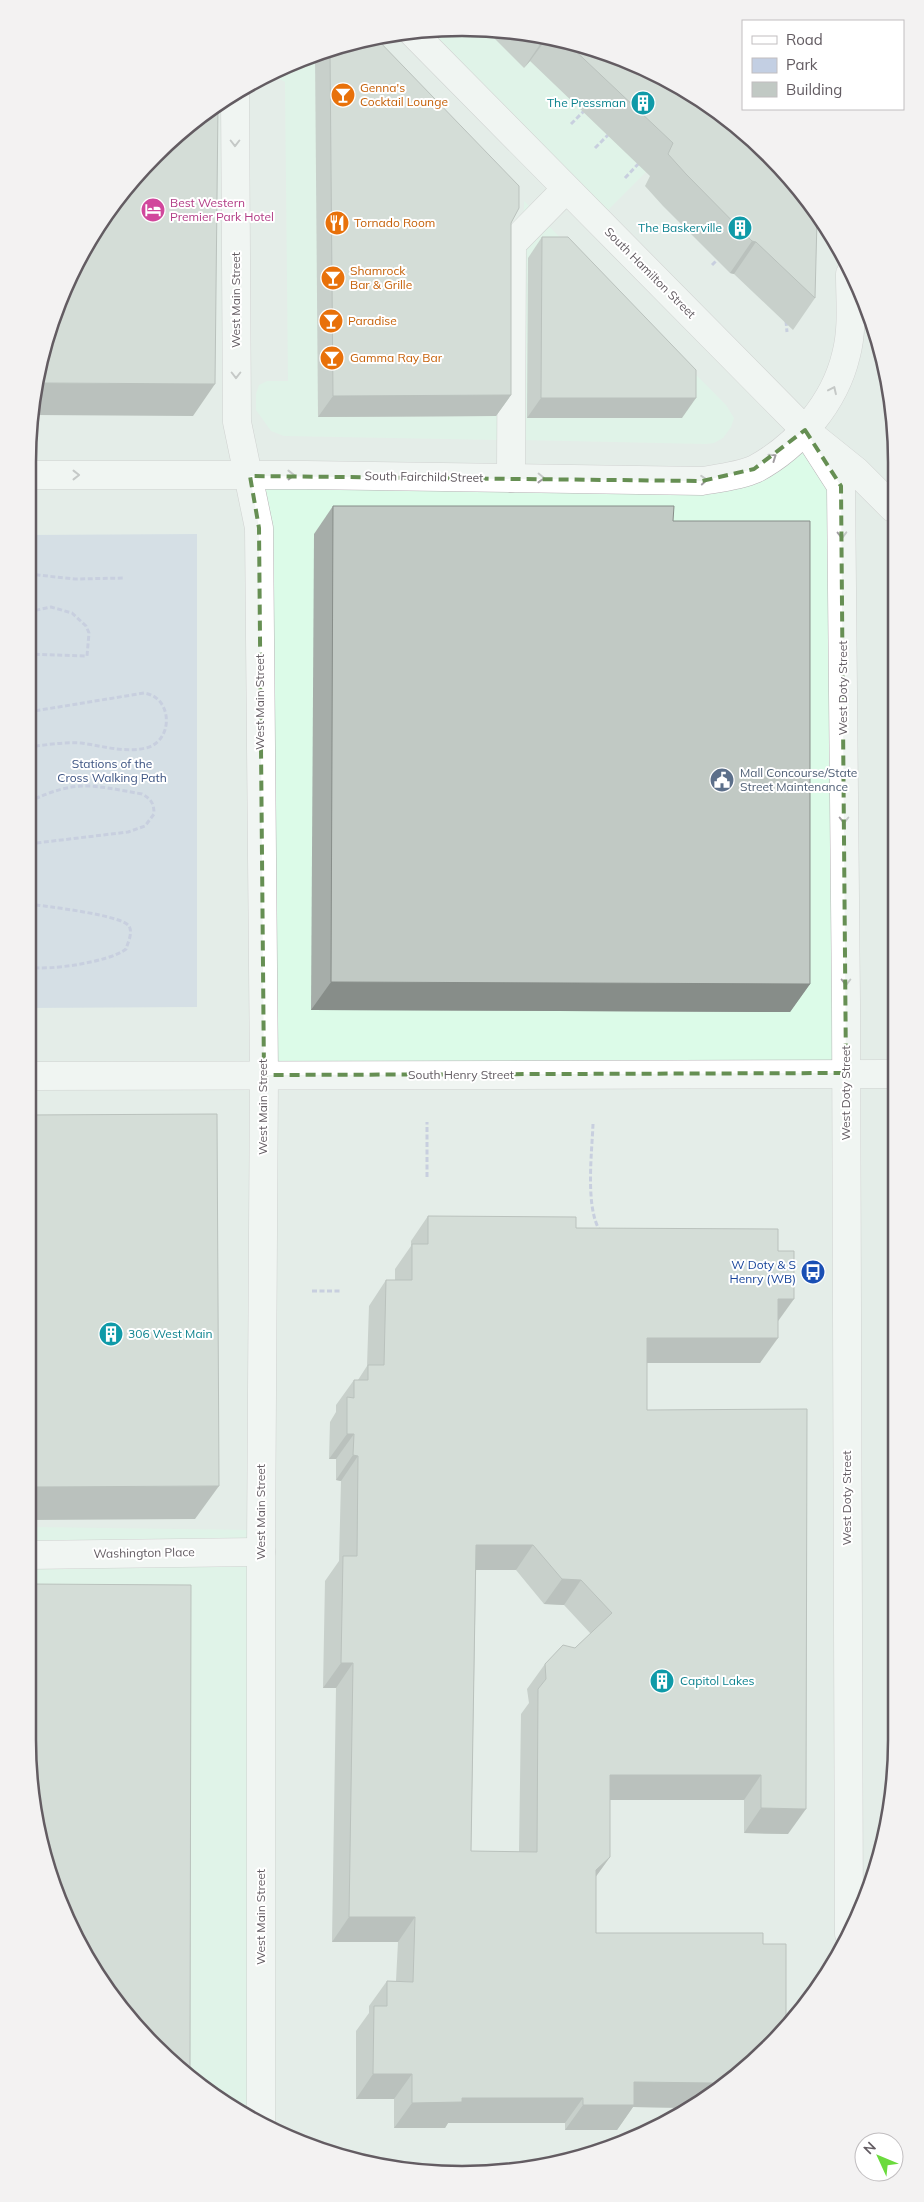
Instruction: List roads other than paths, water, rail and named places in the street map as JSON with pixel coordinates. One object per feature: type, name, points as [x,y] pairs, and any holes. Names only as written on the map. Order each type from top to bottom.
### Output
[{"type":"street","name":"South Hamilton Street","points":[[419,39],[805,430],[856,471],[888,503]]},
{"type":"street","name":"West Main Street","points":[[235,102],[237,422],[250,476],[259,528],[264,1075],[261,1552],[261,2115]]},
{"type":"street","points":[[511,478],[512,244],[566,189]]},
{"type":"street","points":[[805,430],[830,397],[846,354],[850,330],[850,288]]},
{"type":"street","name":"South Fairchild Street","points":[[36,475],[702,481],[754,469],[775,456],[805,430]]},
{"type":"street","name":"West Doty Street","points":[[805,430],[841,486],[846,1073],[849,1917]]},
{"type":"street","name":"South Henry Street","points":[[36,1076],[888,1074]]},
{"type":"street","name":"Washington Place","points":[[36,1555],[261,1552]]},
{"type":"place","name":"Genna's Cocktail Lounge","points":[[343,95]]},
{"type":"place","name":"The Pressman","points":[[643,103]]},
{"type":"place","name":"Best Western Premier Park Hotel","points":[[153,210]]},
{"type":"place","name":"Tornado Room","points":[[337,223]]},
{"type":"place","name":"The Baskerville","points":[[740,228]]},
{"type":"place","name":"Shamrock Bar & Grille","points":[[333,278]]},
{"type":"place","name":"Paradise","points":[[331,321]]},
{"type":"place","name":"Gamma Ray Bar","points":[[332,358]]},
{"type":"place","name":"Mall Concourse/State Street Maintenance","points":[[722,780]]},
{"type":"place","name":"W Doty & S Henry (WB)","points":[[813,1272]]},
{"type":"place","name":"306 West Main","points":[[111,1334]]},
{"type":"place","name":"Capitol Lakes","points":[[662,1681]]},
{"type":"park label","name":"Stations of the Cross Walking Path","points":[[112,771]]}]
